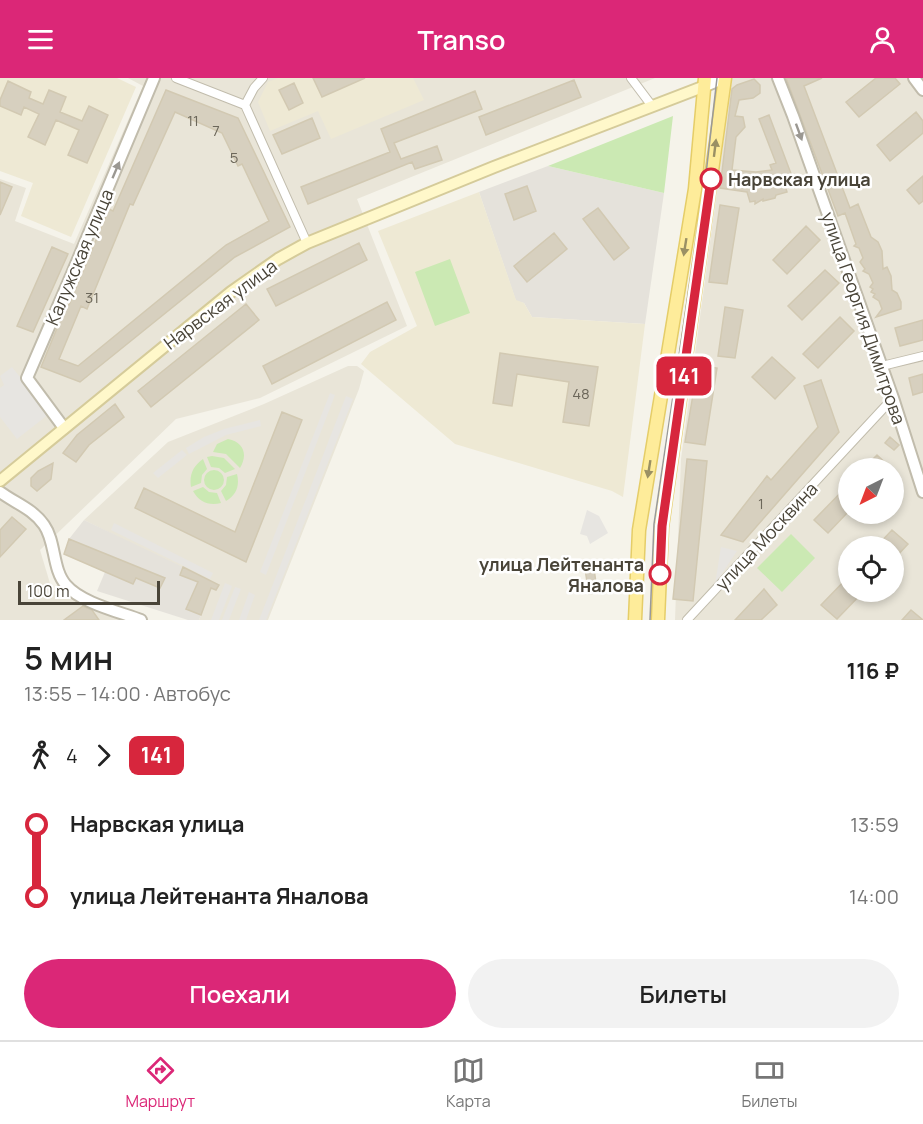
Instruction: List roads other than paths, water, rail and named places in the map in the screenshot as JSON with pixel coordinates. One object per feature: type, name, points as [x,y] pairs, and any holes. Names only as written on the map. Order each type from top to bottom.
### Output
[{"type":"main road","points":[[658,620],[662,526],[725,78]]},
{"type":"main road","points":[[635,620],[639,530],[695,189],[705,82]]},
{"type":"main road","name":"Нарвская улица","points":[[0,481],[231,292],[278,259],[307,243],[652,106],[705,82]]},
{"type":"street","name":"Калужская улица","points":[[64,428],[27,378],[154,78]]},
{"type":"street","points":[[177,78],[245,105],[307,243]]},
{"type":"street","points":[[245,105],[254,88],[263,78]]},
{"type":"street","points":[[705,82],[725,78]]},
{"type":"street","name":"улица Георгия Димитрова","points":[[778,78],[882,366],[923,492]]},
{"type":"street","points":[[914,78],[923,90]]},
{"type":"street","points":[[632,79],[652,106]]},
{"type":"street","points":[[882,366],[923,356]]},
{"type":"street","name":"улица Москвина","points":[[687,620],[893,398]]},
{"type":"street","points":[[0,492],[31,511],[46,528],[60,576],[66,585],[83,598],[141,620]]},
{"type":"tram line","points":[[650,620],[654,524],[706,174],[717,78]]},
{"type":"place","name":"Нарвская улица","points":[[711,179]]},
{"type":"place","name":"улица Лейтенанта Яналова","points":[[660,574]]}]
